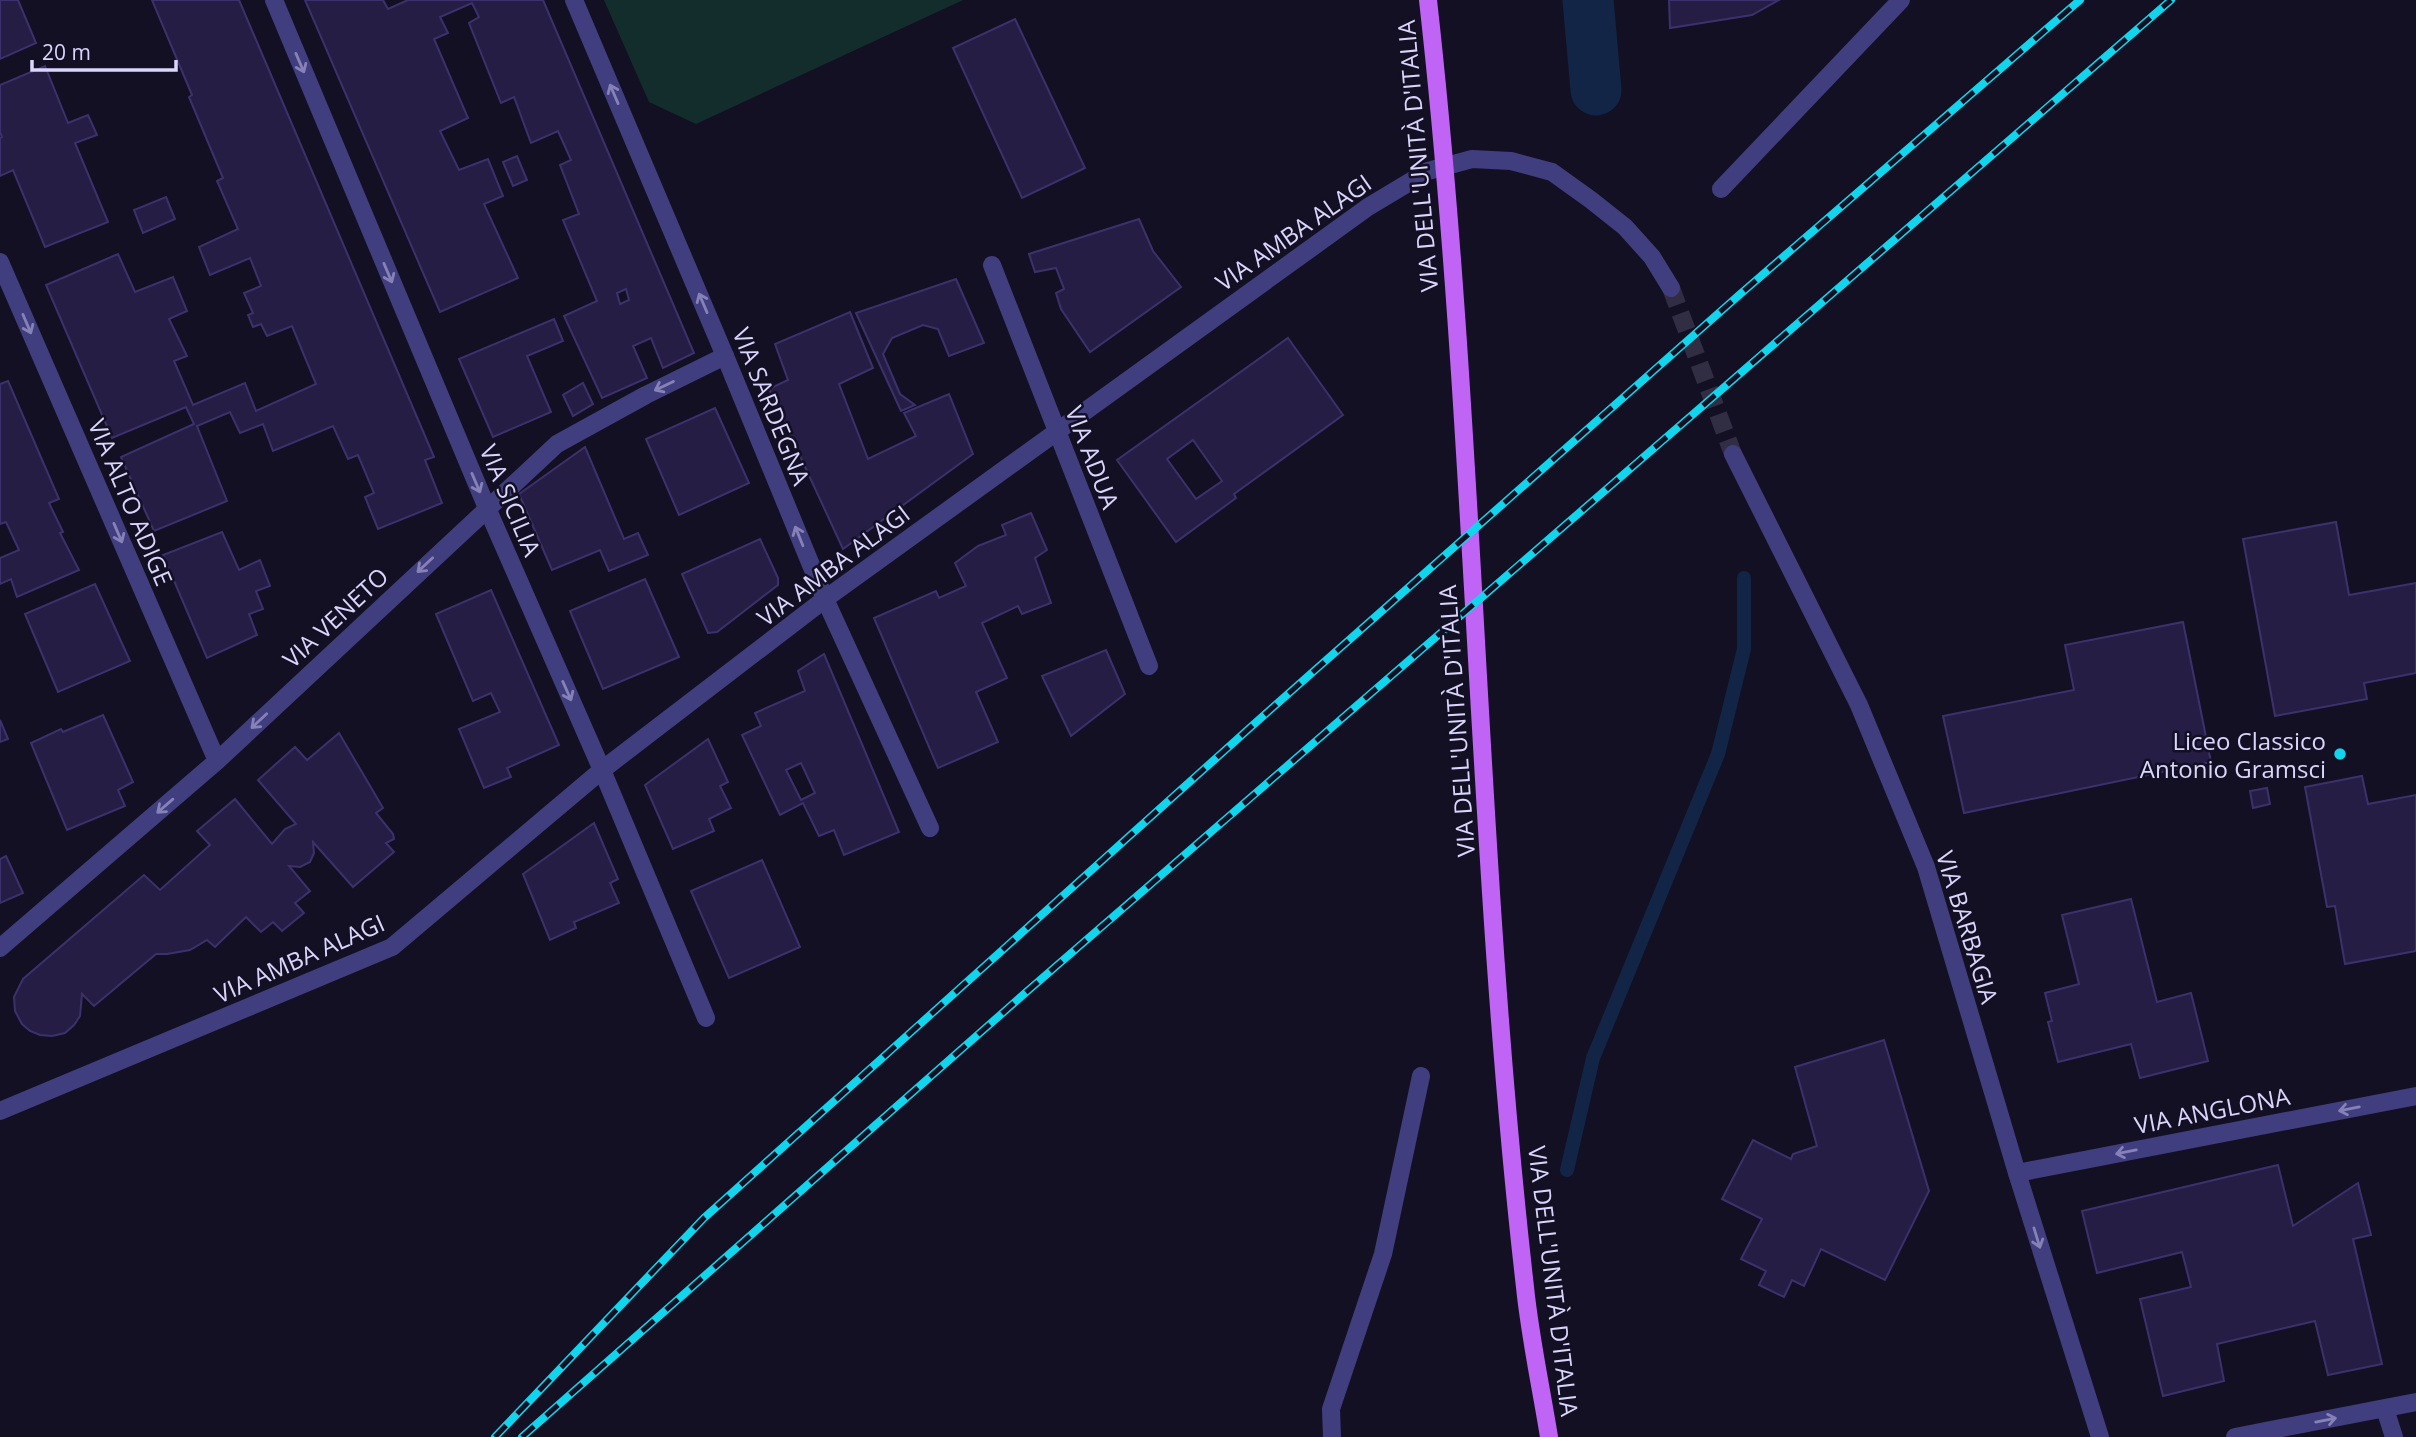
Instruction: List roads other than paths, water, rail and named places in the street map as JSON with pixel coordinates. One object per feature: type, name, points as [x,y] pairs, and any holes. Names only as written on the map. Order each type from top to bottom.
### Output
[{"type":"main road","name":"VIA DELL'UNITÀ D'ITALIA","points":[[1428,0],[1440,102],[1452,269],[1505,1086],[1525,1290],[1549,1437]]},
{"type":"street","name":"VIA SICILIA","points":[[274,0],[486,508],[602,770],[706,1018]]},
{"type":"street","name":"VIA SARDEGNA","points":[[574,0],[825,599],[930,828]]},
{"type":"street","points":[[1721,189],[1901,0]]},
{"type":"street","name":"VIA AMBA ALAGI","points":[[0,1111],[392,947],[602,770],[825,599],[1368,207],[1428,171],[1472,159],[1511,161],[1552,172],[1625,227],[1652,257],[1671,288]]},
{"type":"street","name":"VIA ALTO ADIGE","points":[[0,262],[216,761]]},
{"type":"street","name":"VIA ADUA","points":[[992,265],[1149,666]]},
{"type":"street","name":"VIA VENETO","points":[[0,948],[216,761],[557,443],[725,356]]},
{"type":"street","name":"VIA BARBAGIA","points":[[1733,454],[1859,705],[1926,867],[2017,1173],[2100,1437]]},
{"type":"street","points":[[1332,1437],[1331,1409],[1383,1254],[1421,1076]]},
{"type":"street","name":"VIA ANGLONA","points":[[2017,1173],[2416,1096]]},
{"type":"street","points":[[2235,1437],[2416,1402]]},
{"type":"street","points":[[2385,1409],[2394,1437]]},
{"type":"waterway","points":[[1588,0],[1596,90]]},
{"type":"waterway","points":[[1567,1170],[1593,1058],[1718,754],[1744,649],[1744,578]]},
{"type":"tunnel","points":[[1671,288],[1733,454]]},
{"type":"railway","points":[[495,1437],[704,1218],[1253,725],[1738,296],[2080,0]]},
{"type":"railway","points":[[522,1437],[1024,994],[2171,0]]},
{"type":"place","name":"Liceo Classico Antonio Gramsci","points":[[2340,754]]}]
